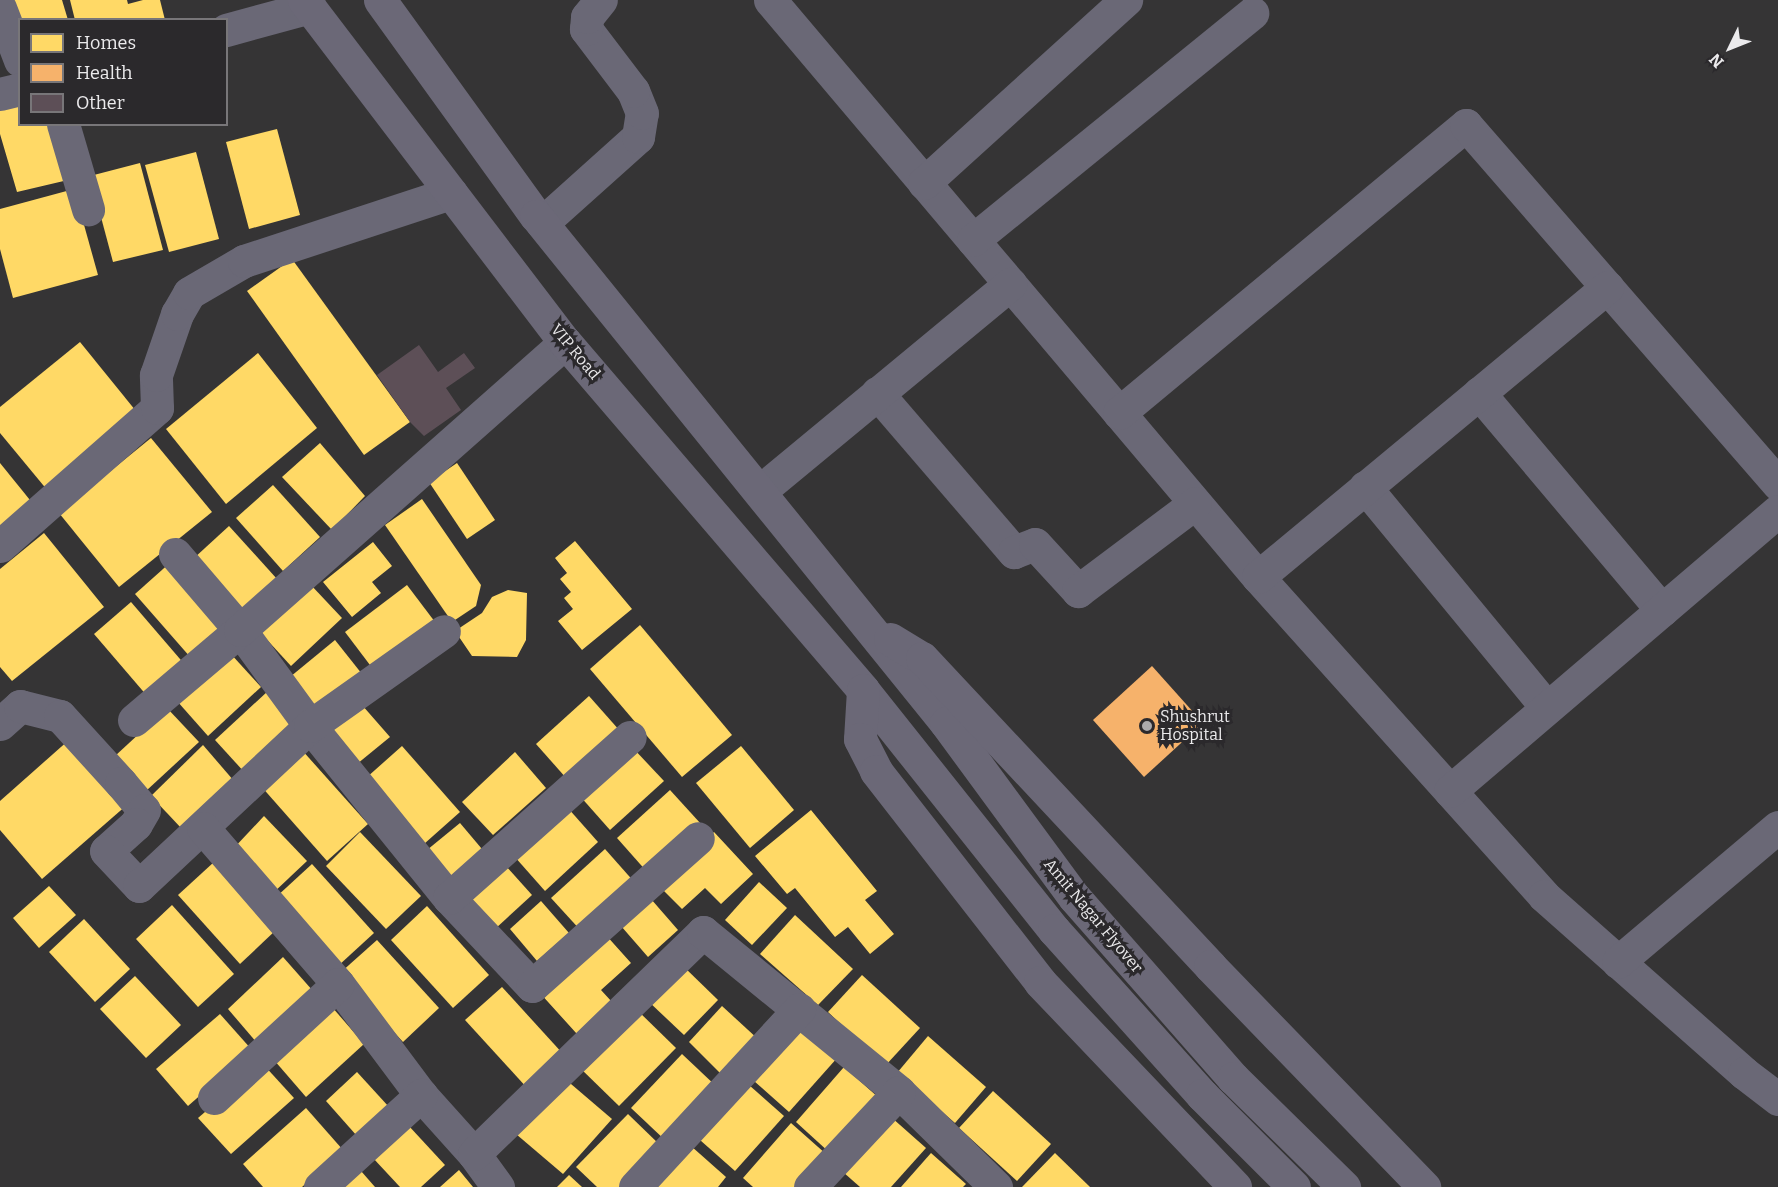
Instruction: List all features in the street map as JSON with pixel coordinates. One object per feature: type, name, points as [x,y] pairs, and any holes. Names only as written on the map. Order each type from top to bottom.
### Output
[{"type":"main road","points":[[380,0],[542,223],[760,491]]},
{"type":"main road","name":"VIP Road","points":[[307,4],[565,342],[863,690]]},
{"type":"main road","name":"Amit Nagar Flyover","points":[[760,491],[946,723],[1074,897],[1233,1078],[1344,1187]]},
{"type":"main road","points":[[866,625],[922,658],[1210,966],[1424,1187]]},
{"type":"main road","points":[[863,690],[1053,930],[1202,1095],[1294,1187]]},
{"type":"main road","points":[[863,690],[860,739],[876,771],[1040,982],[1235,1187]]},
{"type":"street","points":[[542,223],[638,137],[642,113],[633,91],[586,29],[587,17],[601,0]]},
{"type":"street","points":[[770,0],[1258,577],[1544,896],[1778,1099]]},
{"type":"street","points":[[924,183],[1126,0]]},
{"type":"street","points":[[228,29],[307,4]]},
{"type":"street","points":[[0,8],[18,55]]},
{"type":"street","points":[[973,240],[1252,13]]},
{"type":"street","points":[[0,94],[18,90]]},
{"type":"street","points":[[1119,413],[1466,125],[1778,484]]},
{"type":"street","points":[[64,126],[88,209]]},
{"type":"street","points":[[0,546],[157,408],[156,375],[177,314],[189,293],[244,261],[451,193]]},
{"type":"street","points":[[760,491],[1010,284]]},
{"type":"street","points":[[1258,577],[1607,287]]},
{"type":"street","points":[[134,720],[240,630],[565,342]]},
{"type":"street","points":[[877,393],[1014,552],[1035,544],[1078,591],[1195,502]]},
{"type":"street","points":[[1479,393],[1662,610]]},
{"type":"street","points":[[1365,488],[1547,708]]},
{"type":"street","points":[[1450,791],[1778,511]]},
{"type":"street","points":[[175,554],[240,630],[310,726],[449,898],[532,986],[698,838]]},
{"type":"street","points":[[0,724],[20,706],[60,716],[129,792],[144,810],[136,824],[106,851],[139,886],[310,726],[444,630]]},
{"type":"street","points":[[449,898],[630,737]]},
{"type":"street","points":[[1618,962],[1778,827]]},
{"type":"street","points":[[203,828],[338,984],[421,1095],[474,1154],[498,1187]]},
{"type":"street","points":[[474,1154],[703,932],[899,1092],[986,1184]]},
{"type":"street","points":[[214,1098],[338,984]]},
{"type":"street","points":[[635,1187],[799,1010]]},
{"type":"street","points":[[810,1187],[899,1092]]},
{"type":"street","points":[[320,1187],[421,1095]]},
{"type":"building: Homes","points":[[13,0],[62,0],[67,18],[18,18],[18,20]]},
{"type":"building: Homes","points":[[70,0],[127,0],[128,4],[143,0],[160,0],[164,18],[74,18]]},
{"type":"building: Homes","points":[[18,100],[18,126],[52,126],[68,180],[17,192],[0,134],[0,104]]},
{"type":"building: Homes","points":[[277,129],[300,215],[249,229],[226,142]]},
{"type":"building: Homes","points":[[196,152],[219,239],[169,252],[145,165]]},
{"type":"building: Homes","points":[[140,163],[163,250],[113,262],[90,176]]},
{"type":"building: Homes","points":[[74,189],[98,275],[13,298],[0,249],[0,209]]},
{"type":"building: Homes","points":[[292,259],[410,422],[364,455],[247,291]]},
{"type":"building: Homes","points":[[80,342],[140,416],[48,491],[0,433],[0,407]]},
{"type":"building: Homes","points":[[258,353],[317,428],[226,504],[166,429]]},
{"type":"building: Homes","points":[[151,438],[212,512],[119,587],[59,513]]},
{"type":"building: Homes","points":[[320,443],[365,496],[332,530],[282,477]]},
{"type":"building: Homes","points":[[0,463],[34,505],[0,532]]},
{"type":"building: Homes","points":[[457,463],[495,520],[467,539],[429,482]]},
{"type":"building: Homes","points":[[273,485],[320,537],[283,571],[236,518]]},
{"type":"building: Homes","points":[[422,499],[481,585],[476,606],[452,622],[385,525]]},
{"type":"building: Homes","points":[[229,526],[277,579],[240,612],[193,559]]},
{"type":"building: Homes","points":[[44,533],[104,607],[12,681],[0,667],[0,569]]},
{"type":"building: Homes","points":[[575,541],[632,609],[582,650],[558,621],[573,609],[564,598],[571,592],[560,579],[567,573],[555,558]]},
{"type":"building: Homes","points":[[373,542],[392,566],[372,582],[381,593],[352,617],[323,582]]},
{"type":"building: Homes","points":[[172,561],[228,626],[191,658],[135,594]]},
{"type":"building: Homes","points":[[310,584],[342,618],[291,666],[259,631]]},
{"type":"building: Homes","points":[[407,585],[435,622],[373,669],[345,632]]},
{"type":"building: Homes","points":[[508,590],[527,593],[526,640],[517,657],[472,656],[455,631],[482,613],[492,597]]},
{"type":"building: Homes","points":[[131,602],[186,666],[148,697],[94,634]]},
{"type":"building: Homes","points":[[640,625],[732,735],[682,777],[590,669]]},
{"type":"building: Homes","points":[[335,640],[362,674],[317,711],[290,677]]},
{"type":"building: Homes","points":[[230,653],[261,687],[208,736],[177,701]]},
{"type":"building: Homes","points":[[268,691],[299,726],[246,774],[215,740]]},
{"type":"building: Homes","points":[[589,696],[620,731],[567,779],[536,744]]},
{"type":"building: Homes","points":[[362,705],[390,737],[357,764],[330,732]]},
{"type":"building: Homes","points":[[167,708],[199,742],[146,791],[115,756]]},
{"type":"building: Homes","points":[[70,739],[128,804],[42,879],[0,830],[0,801]]},
{"type":"building: Homes","points":[[203,745],[234,781],[182,829],[151,796]]},
{"type":"building: Homes","points":[[402,746],[460,812],[424,844],[366,778]]},
{"type":"building: Homes","points":[[741,746],[794,810],[750,848],[696,783]]},
{"type":"building: Homes","points":[[632,747],[664,781],[610,830],[579,795]]},
{"type":"building: Homes","points":[[301,749],[368,824],[327,861],[260,785]]},
{"type":"building: Homes","points":[[515,752],[546,788],[493,835],[462,802]]},
{"type":"building: Homes","points":[[670,790],[701,824],[648,873],[617,838]]},
{"type":"building: Homes","points":[[567,807],[598,842],[545,891],[514,856]]},
{"type":"building: Homes","points":[[811,810],[877,891],[865,900],[894,934],[870,954],[848,927],[835,937],[795,888],[787,894],[755,856]]},
{"type":"building: Homes","points":[[264,816],[307,861],[272,894],[233,849]]},
{"type":"building: Homes","points":[[460,823],[487,855],[455,882],[427,850]]},
{"type":"building: Homes","points":[[360,832],[421,896],[386,929],[326,866]]},
{"type":"building: Homes","points":[[714,832],[753,874],[721,904],[705,888],[682,909],[658,885]]},
{"type":"building: Homes","points":[[605,849],[636,884],[583,933],[551,898]]},
{"type":"building: Homes","points":[[214,862],[276,930],[240,964],[178,895]]},
{"type":"building: Homes","points":[[312,864],[374,933],[338,966],[275,898]]},
{"type":"building: Homes","points":[[505,865],[532,895],[495,929],[468,898]]},
{"type":"building: Homes","points":[[759,882],[787,908],[752,945],[725,920]]},
{"type":"building: Homes","points":[[49,886],[76,915],[39,948],[13,918]]},
{"type":"building: Homes","points":[[651,899],[678,930],[648,957],[621,926]]},
{"type":"building: Homes","points":[[541,901],[569,933],[537,961],[510,929]]},
{"type":"building: Homes","points":[[172,905],[234,974],[198,1007],[136,939]]},
{"type":"building: Homes","points":[[427,906],[489,975],[453,1008],[391,940]]},
{"type":"building: Homes","points":[[795,915],[853,969],[818,1005],[760,954]]},
{"type":"building: Homes","points":[[84,919],[130,969],[95,1002],[49,952]]},
{"type":"building: Homes","points":[[605,934],[631,963],[601,990],[612,1002],[577,1034],[539,992]]},
{"type":"building: Homes","points":[[377,940],[439,1008],[403,1042],[340,973]]},
{"type":"building: Homes","points":[[283,957],[313,991],[257,1043],[228,1009]]},
{"type":"building: Homes","points":[[682,965],[718,1000],[684,1035],[648,1001]]},
{"type":"building: Homes","points":[[862,975],[920,1028],[885,1066],[828,1012]]},
{"type":"building: Homes","points":[[135,976],[181,1025],[146,1058],[100,1009]]},
{"type":"building: Homes","points":[[502,987],[564,1055],[528,1089],[465,1020]]},
{"type":"building: Homes","points":[[722,1006],[759,1040],[724,1077],[689,1042]]},
{"type":"building: Homes","points":[[332,1007],[364,1044],[306,1097],[274,1060]]},
{"type":"building: Homes","points":[[634,1007],[676,1048],[619,1106],[578,1066]]},
{"type":"building: Homes","points":[[220,1014],[252,1050],[188,1106],[156,1069]]},
{"type":"building: Homes","points":[[803,1026],[838,1057],[789,1112],[754,1081]]},
{"type":"building: Homes","points":[[928,1036],[986,1087],[955,1123],[897,1073]]},
{"type":"building: Homes","points":[[682,1054],[717,1087],[666,1141],[631,1108]]},
{"type":"building: Homes","points":[[262,1063],[294,1098],[231,1154],[198,1118]]},
{"type":"building: Homes","points":[[844,1067],[879,1098],[830,1153],[796,1122]]},
{"type":"building: Homes","points":[[357,1072],[389,1107],[357,1136],[326,1101]]},
{"type":"building: Homes","points":[[564,1078],[612,1119],[563,1174],[516,1134]]},
{"type":"building: Homes","points":[[749,1085],[784,1116],[735,1171],[700,1140]]},
{"type":"building: Homes","points":[[993,1091],[1051,1144],[1017,1181],[959,1128]]},
{"type":"building: Homes","points":[[306,1108],[343,1150],[302,1187],[263,1187],[243,1164]]},
{"type":"building: Homes","points":[[628,1114],[662,1147],[625,1187],[597,1187],[576,1167]]},
{"type":"building: Homes","points":[[891,1117],[926,1148],[891,1187],[860,1187],[843,1172]]},
{"type":"building: Homes","points":[[791,1123],[826,1154],[797,1187],[753,1187],[743,1178]]},
{"type":"building: Homes","points":[[408,1125],[445,1165],[421,1187],[400,1187],[373,1158]]},
{"type":"building: Homes","points":[[691,1146],[726,1177],[718,1187],[655,1187]]},
{"type":"building: Homes","points":[[931,1153],[966,1184],[963,1187],[901,1187]]},
{"type":"building: Homes","points":[[1055,1153],[1090,1187],[1022,1187]]},
{"type":"building: Homes","points":[[459,1170],[473,1187],[440,1187]]},
{"type":"building: Homes","points":[[361,1171],[375,1187],[343,1187]]},
{"type":"building: Homes","points":[[569,1175],[582,1187],[557,1187]]},
{"type":"building: Health","points":[[1152,666],[1203,723],[1144,777],[1093,720]]},
{"type":"building: Other","points":[[419,345],[438,372],[464,353],[475,368],[446,388],[461,410],[424,436],[410,422],[377,375]]},
{"type":"place","name":"Shushrut Hospital","points":[[1147,726]]}]
